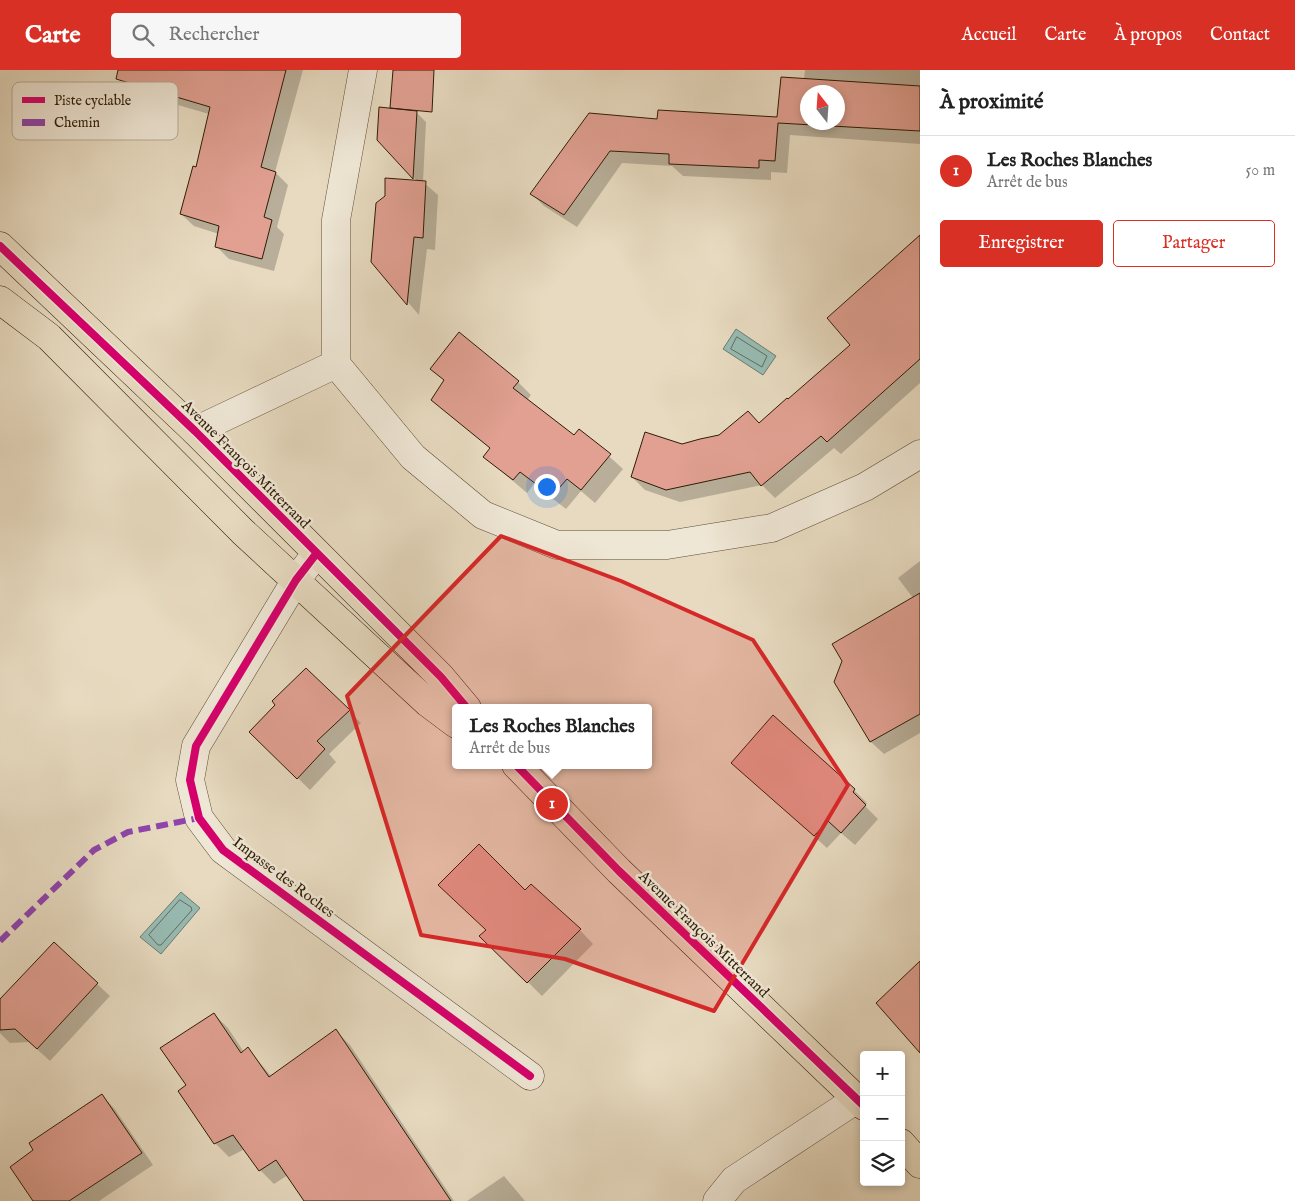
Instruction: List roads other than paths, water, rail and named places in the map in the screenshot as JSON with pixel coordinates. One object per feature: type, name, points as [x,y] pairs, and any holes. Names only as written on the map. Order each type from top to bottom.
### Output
[{"type":"main road","name":"Avenue François Mitterrand","points":[[0,246],[195,431],[441,677],[464,704]]},
{"type":"main road","points":[[0,300],[49,337],[243,532],[428,702],[452,721]]},
{"type":"main road","name":"Avenue François Mitterrand","points":[[518,770],[618,871],[860,1102]]},
{"type":"main road","points":[[905,1148],[920,1164]]},
{"type":"street","points":[[363,70],[336,220],[336,364],[413,457],[484,515],[557,545],[667,545],[772,528],[865,487],[920,454]]},
{"type":"street","points":[[195,431],[336,364]]},
{"type":"street","name":"Impasse des Roches","points":[[316,554],[296,580],[196,746],[190,780],[199,818],[223,850],[530,1076]]},
{"type":"street","points":[[718,1201],[734,1180],[860,1102]]},
{"type":"water","points":[[736,329],[776,356],[763,375],[723,349]]},
{"type":"water","points":[[181,892],[200,908],[161,954],[140,937]]},
{"type":"place","name":"Les Roches Blanches","points":[[552,804]]}]
